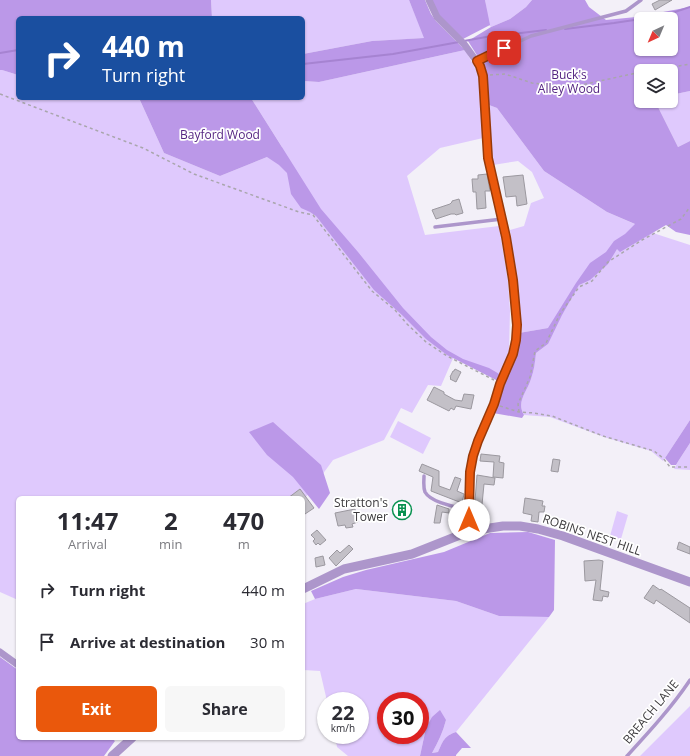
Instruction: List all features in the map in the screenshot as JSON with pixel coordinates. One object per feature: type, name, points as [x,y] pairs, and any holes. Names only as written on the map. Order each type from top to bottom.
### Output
[{"type":"street","points":[[429,0],[437,17],[462,42],[477,61],[483,76],[488,158],[506,237],[513,280],[517,325],[513,354],[473,456],[470,472],[470,531]]},
{"type":"street","name":"ROBINS NEST HILL","points":[[305,587],[344,569],[412,554],[470,531],[503,526],[520,526],[538,529],[563,536],[690,582]]},
{"type":"street","points":[[0,652],[16,664]]},
{"type":"street","points":[[112,756],[127,740]]},
{"type":"lane","points":[[477,61],[531,36],[626,10],[640,0]]},
{"type":"lane","points":[[435,227],[502,219]]},
{"type":"lane","points":[[424,476],[423,485],[425,492],[430,498],[469,510]]},
{"type":"lane","name":"BREACH LANE","points":[[627,756],[656,724],[690,680]]},
{"type":"path","points":[[678,66],[690,64]]},
{"type":"path","points":[[483,76],[505,74],[532,83],[572,87],[634,74]]},
{"type":"path","points":[[0,94],[143,148],[194,174],[299,212],[313,215],[372,291],[395,310],[426,342],[447,356],[500,384]]},
{"type":"path","points":[[519,412],[518,404],[530,377],[535,351],[546,343],[560,314],[579,287],[592,281],[608,262],[642,240],[681,219],[690,207]]},
{"type":"path","points":[[494,404],[519,412],[552,416],[603,436],[654,451],[663,458],[670,467],[690,467]]},
{"type":"shaded area","points":[[211,0],[409,0],[425,38],[372,41],[305,54],[305,16],[212,16]]},
{"type":"shaded area","points":[[485,0],[532,0],[526,7],[510,19],[491,27],[489,25]]},
{"type":"shaded area","points":[[465,50],[477,71],[483,138],[440,148],[407,176],[425,235],[499,226],[508,280],[510,311],[509,353],[501,375],[454,356],[441,386],[428,385],[412,413],[401,408],[384,440],[333,460],[305,498],[305,496],[16,496],[16,599],[0,592],[0,70],[16,74],[16,100],[140,100],[164,153],[220,176],[272,155],[282,147],[252,100],[305,100],[305,81],[319,82]]},
{"type":"shaded area","points":[[690,91],[690,141],[678,147],[658,108],[678,108],[678,94]]},
{"type":"shaded area","points":[[489,105],[497,108],[544,171],[607,212],[656,234],[690,245],[690,420],[663,461],[651,451],[604,437],[550,417],[524,415],[521,406],[523,397],[532,376],[536,353],[548,344],[548,328],[519,333],[519,306],[510,230],[524,226],[531,203],[544,198],[532,172],[518,161],[493,165],[490,152]]},
{"type":"shaded area","points":[[398,421],[431,438],[423,454],[390,437]]},
{"type":"shaded area","points":[[690,443],[690,470],[674,469],[679,460]]},
{"type":"shaded area","points":[[617,511],[628,515],[621,539],[610,536]]},
{"type":"shaded area","points":[[356,589],[456,601],[499,616],[549,617],[456,732],[444,739],[438,752],[432,753],[446,720],[429,727],[429,692],[377,692],[377,744],[423,744],[420,756],[348,756],[337,747],[336,744],[369,744],[369,692],[325,692],[320,671],[305,670],[305,603],[315,599]]},
{"type":"shaded area","points":[[690,706],[690,756],[640,756]]},
{"type":"green space","points":[[0,0],[211,0],[212,16],[16,16],[16,74],[0,70]]},
{"type":"green space","points":[[409,0],[425,0],[436,21],[465,50],[319,82],[305,81],[305,54],[372,41],[424,38]]},
{"type":"green space","points":[[432,0],[485,0],[490,25],[463,39],[439,17]]},
{"type":"green space","name":"Buck's Alley Wood","points":[[532,0],[585,0],[589,7],[606,20],[634,17],[634,56],[678,56],[678,12],[663,12],[690,7],[690,91],[678,94],[678,64],[634,64],[634,108],[658,108],[678,147],[690,141],[690,235],[676,232],[666,225],[620,252],[617,249],[608,264],[590,280],[579,285],[548,344],[536,353],[532,376],[522,401],[521,406],[524,415],[522,418],[493,413],[519,333],[548,328],[590,263],[606,252],[614,241],[625,234],[635,224],[607,212],[544,171],[497,108],[489,105],[485,68],[468,41],[491,27],[510,19],[526,7]]},
{"type":"green space","name":"Bayford Wood","points":[[140,100],[252,100],[321,209],[403,308],[431,337],[447,350],[463,359],[489,368],[501,375],[498,381],[447,355],[426,339],[374,290],[316,216],[301,208],[291,194],[287,173],[279,165],[267,157],[220,176],[164,153]]},
{"type":"green space","points":[[690,420],[690,443],[676,465],[671,465],[665,458]]},
{"type":"green space","points":[[273,422],[321,465],[330,493],[319,509],[293,477],[267,455],[249,432]]},
{"type":"green space","points":[[528,532],[555,540],[554,610],[549,617],[499,616],[456,601],[356,589],[315,599],[311,591],[343,577],[366,570],[444,552],[490,533]]},
{"type":"green space","points":[[0,657],[16,669],[16,740],[115,741],[104,756],[0,756]]},
{"type":"green space","points":[[440,710],[446,720],[432,753],[438,752],[444,739],[456,732],[471,748],[462,748],[456,756],[420,756],[423,744],[429,744],[429,722],[432,717]]},
{"type":"building","points":[[660,0],[672,0],[655,10],[652,4]]},
{"type":"building","points":[[487,174],[490,191],[485,191],[486,208],[477,209],[476,192],[473,192],[472,179],[478,179],[478,175]]},
{"type":"building","points":[[523,175],[527,204],[517,206],[516,196],[506,197],[503,177]]},
{"type":"building","points":[[459,199],[463,213],[456,215],[451,214],[436,219],[432,210],[450,204],[452,201]]},
{"type":"building","points":[[455,369],[461,372],[456,382],[450,379]]},
{"type":"building","points":[[434,387],[455,400],[462,401],[464,394],[474,395],[471,409],[456,406],[454,410],[451,408],[449,411],[427,400]]},
{"type":"building","points":[[481,454],[500,456],[499,462],[504,463],[503,478],[493,477],[494,462],[480,461]]},
{"type":"building","points":[[553,459],[560,460],[558,472],[551,471]]},
{"type":"building","points":[[422,464],[439,471],[439,486],[450,490],[455,477],[461,479],[457,491],[464,494],[462,503],[431,491],[433,477],[419,471]]},
{"type":"building","points":[[477,475],[495,478],[494,485],[484,484],[481,515],[474,514]]},
{"type":"building","points":[[300,489],[314,508],[305,514],[305,496],[291,496]]},
{"type":"building","points":[[525,498],[543,501],[542,506],[545,506],[544,512],[539,512],[538,522],[531,521],[532,515],[523,513]]},
{"type":"building","points":[[437,505],[449,509],[449,513],[442,512],[440,523],[434,523]]},
{"type":"building","points":[[355,509],[358,522],[352,524],[353,527],[346,528],[345,525],[338,526],[335,513]]},
{"type":"building","points":[[317,530],[326,540],[320,545],[318,543],[316,545],[313,541],[315,539],[311,535]]},
{"type":"building","points":[[679,542],[690,547],[690,554],[677,549]]},
{"type":"building","points":[[349,545],[353,549],[336,566],[329,558],[337,550],[340,553]]},
{"type":"building","points":[[323,556],[325,565],[316,567],[315,558]]},
{"type":"building","points":[[584,561],[603,561],[600,590],[609,592],[608,597],[603,596],[602,601],[593,600],[596,580],[585,581]]},
{"type":"building","points":[[653,585],[690,608],[690,623],[656,600],[654,604],[644,598]]},
{"type":"waterway","points":[[675,12],[690,7]]},
{"type":"waterway","points":[[565,29],[634,20]]},
{"type":"waterway","points":[[464,41],[546,30]]},
{"type":"waterway","points":[[305,64],[393,54],[459,42]]},
{"type":"waterway","points":[[0,53],[16,50]]},
{"type":"place","name":"Stratton's Tower","points":[[402,510]]},
{"type":"route","points":[[469,520],[470,472],[473,456],[513,354],[516,340],[517,325],[513,280],[506,237],[488,158],[483,76],[477,61],[504,48]]}]
